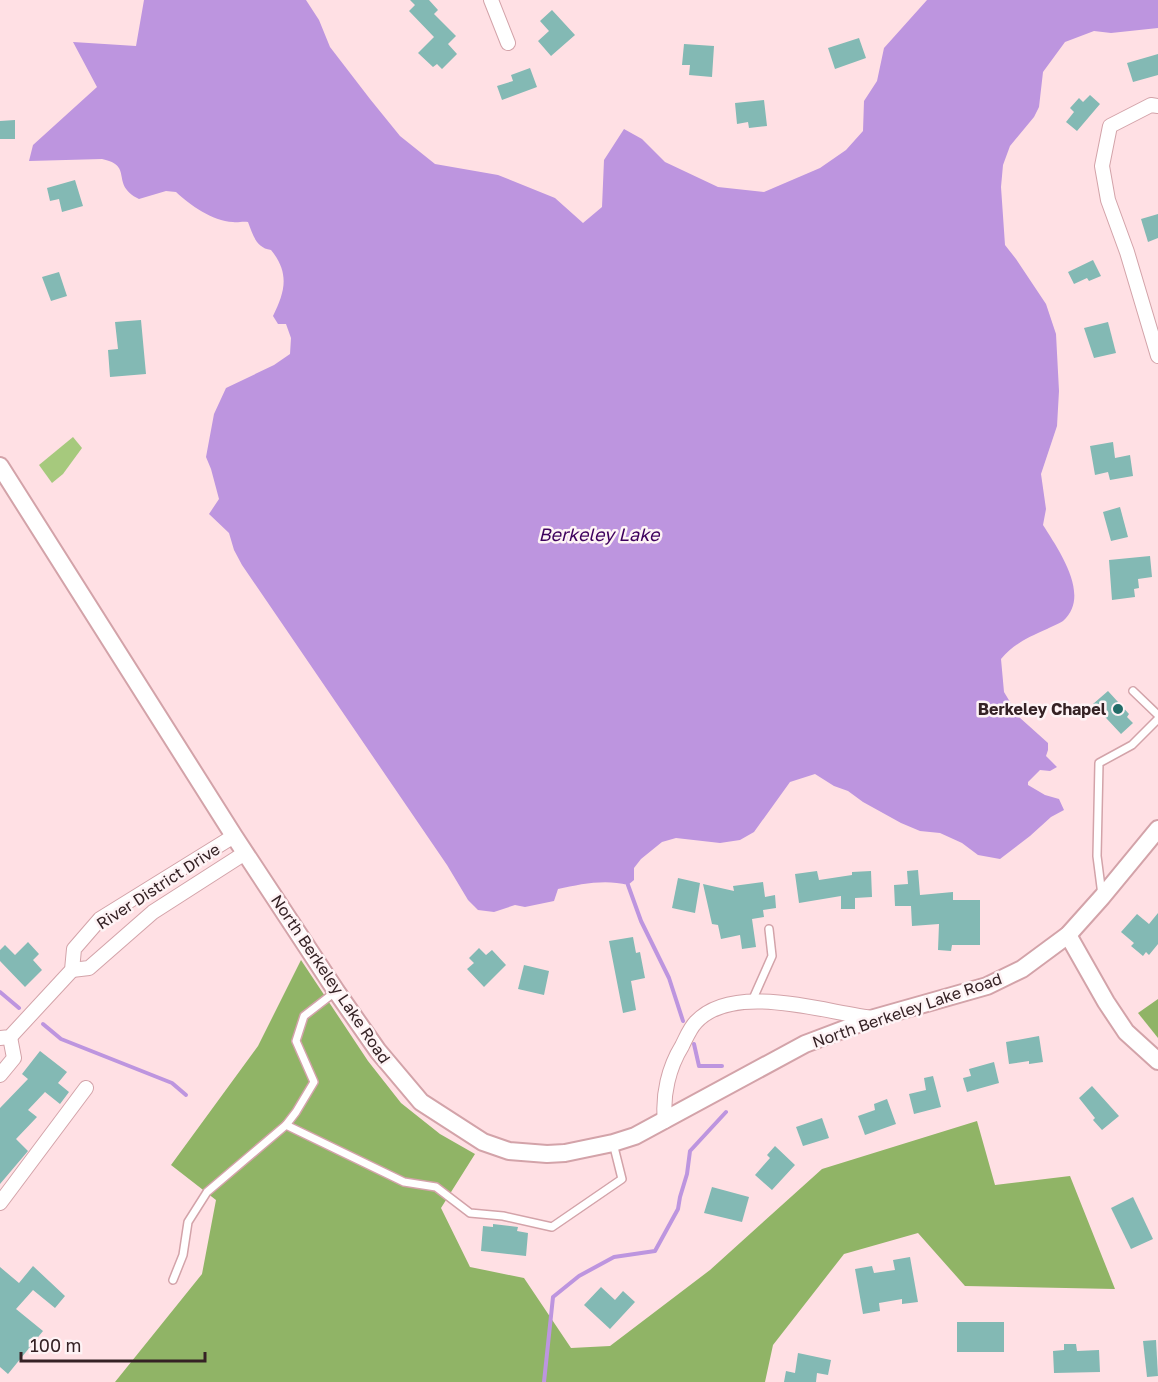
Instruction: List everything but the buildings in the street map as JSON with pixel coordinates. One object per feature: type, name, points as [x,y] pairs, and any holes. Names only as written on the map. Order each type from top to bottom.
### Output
[{"type":"street","points":[[491,0],[508,43]]},
{"type":"street","points":[[1158,106],[1151,105],[1110,126],[1102,166],[1108,200],[1127,252],[1158,356]]},
{"type":"street","name":"North Berkeley Lake Road","points":[[0,466],[234,836],[378,1051],[421,1102],[483,1142],[509,1151],[565,1153],[635,1136],[805,1044],[874,1018],[987,986],[1022,969],[1068,935],[1158,829]]},
{"type":"street","name":"River District Drive","points":[[72,970],[74,949],[100,919],[234,836]]},
{"type":"street","name":"River District Drive","points":[[0,1075],[14,1058],[5,1037],[72,970],[89,968],[150,914],[245,853]]},
{"type":"street","points":[[138,896],[150,914]]},
{"type":"street","points":[[1068,935],[1126,1032],[1158,1061]]},
{"type":"street","points":[[665,1121],[664,1107],[673,1062],[696,1022],[715,1008],[752,1001],[874,1018]]},
{"type":"street","points":[[0,1203],[86,1088]]},
{"type":"lane","points":[[1102,897],[1097,856],[1099,763],[1132,746],[1158,717],[1133,691]]},
{"type":"lane","points":[[752,1001],[772,956],[769,929]]},
{"type":"lane","points":[[173,1281],[183,1255],[188,1222],[207,1192],[286,1125],[314,1082],[296,1041],[304,1016],[336,991]]},
{"type":"lane","points":[[286,1125],[404,1182],[436,1187],[470,1214],[503,1216],[552,1227],[622,1179],[613,1143]]},
{"type":"green space","points":[[73,437],[82,448],[63,474],[52,483],[39,465]]},
{"type":"green space","points":[[301,960],[368,1061],[401,1103],[440,1134],[475,1154],[441,1208],[470,1267],[524,1278],[571,1348],[610,1346],[710,1270],[822,1169],[977,1121],[995,1185],[1070,1176],[1115,1289],[965,1286],[918,1233],[844,1254],[773,1345],[765,1382],[115,1382],[202,1274],[216,1200],[171,1165],[258,1046]]},
{"type":"green space","points":[[1158,999],[1158,1038],[1138,1013]]},
{"type":"water","name":"Berkeley Lake","points":[[144,0],[306,0],[319,20],[330,47],[400,136],[435,164],[498,175],[555,198],[583,223],[602,207],[604,160],[624,129],[642,139],[665,162],[718,187],[764,192],[820,168],[846,150],[863,131],[864,101],[877,81],[884,48],[927,0],[1158,0],[1158,28],[1111,33],[1094,31],[1065,42],[1043,72],[1039,107],[1034,117],[1010,146],[1003,165],[1001,187],[1005,245],[1046,304],[1056,334],[1059,391],[1057,426],[1041,474],[1046,509],[1043,525],[1070,573],[1074,599],[1071,611],[1063,621],[1022,641],[1001,659],[1004,692],[1019,717],[1048,743],[1046,756],[1057,767],[1050,771],[1040,770],[1028,782],[1028,785],[1045,795],[1059,799],[1064,810],[1051,817],[1000,859],[978,855],[962,843],[940,833],[920,831],[901,823],[815,774],[790,782],[754,832],[740,840],[720,843],[676,838],[662,842],[641,859],[634,868],[634,880],[628,885],[611,882],[584,884],[558,889],[554,901],[525,907],[515,905],[494,912],[478,910],[468,900],[447,865],[242,565],[229,533],[209,514],[219,499],[206,457],[214,414],[226,388],[274,365],[290,354],[291,338],[286,324],[278,324],[273,316],[284,283],[277,258],[271,250],[258,244],[248,222],[217,219],[195,207],[176,192],[166,191],[139,199],[125,187],[120,171],[112,162],[102,159],[29,161],[33,145],[97,87],[73,42],[136,46]]},
{"type":"waterway","points":[[628,885],[641,921],[669,978],[683,1021]]},
{"type":"waterway","points":[[0,992],[19,1008]]},
{"type":"waterway","points":[[43,1024],[61,1039],[172,1083],[186,1095]]},
{"type":"waterway","points":[[694,1044],[699,1066],[722,1066]]},
{"type":"waterway","points":[[544,1382],[553,1297],[579,1276],[614,1257],[655,1251],[678,1209],[690,1151],[726,1112]]},
{"type":"place","name":"Berkeley Chapel","points":[[1118,709]]}]
